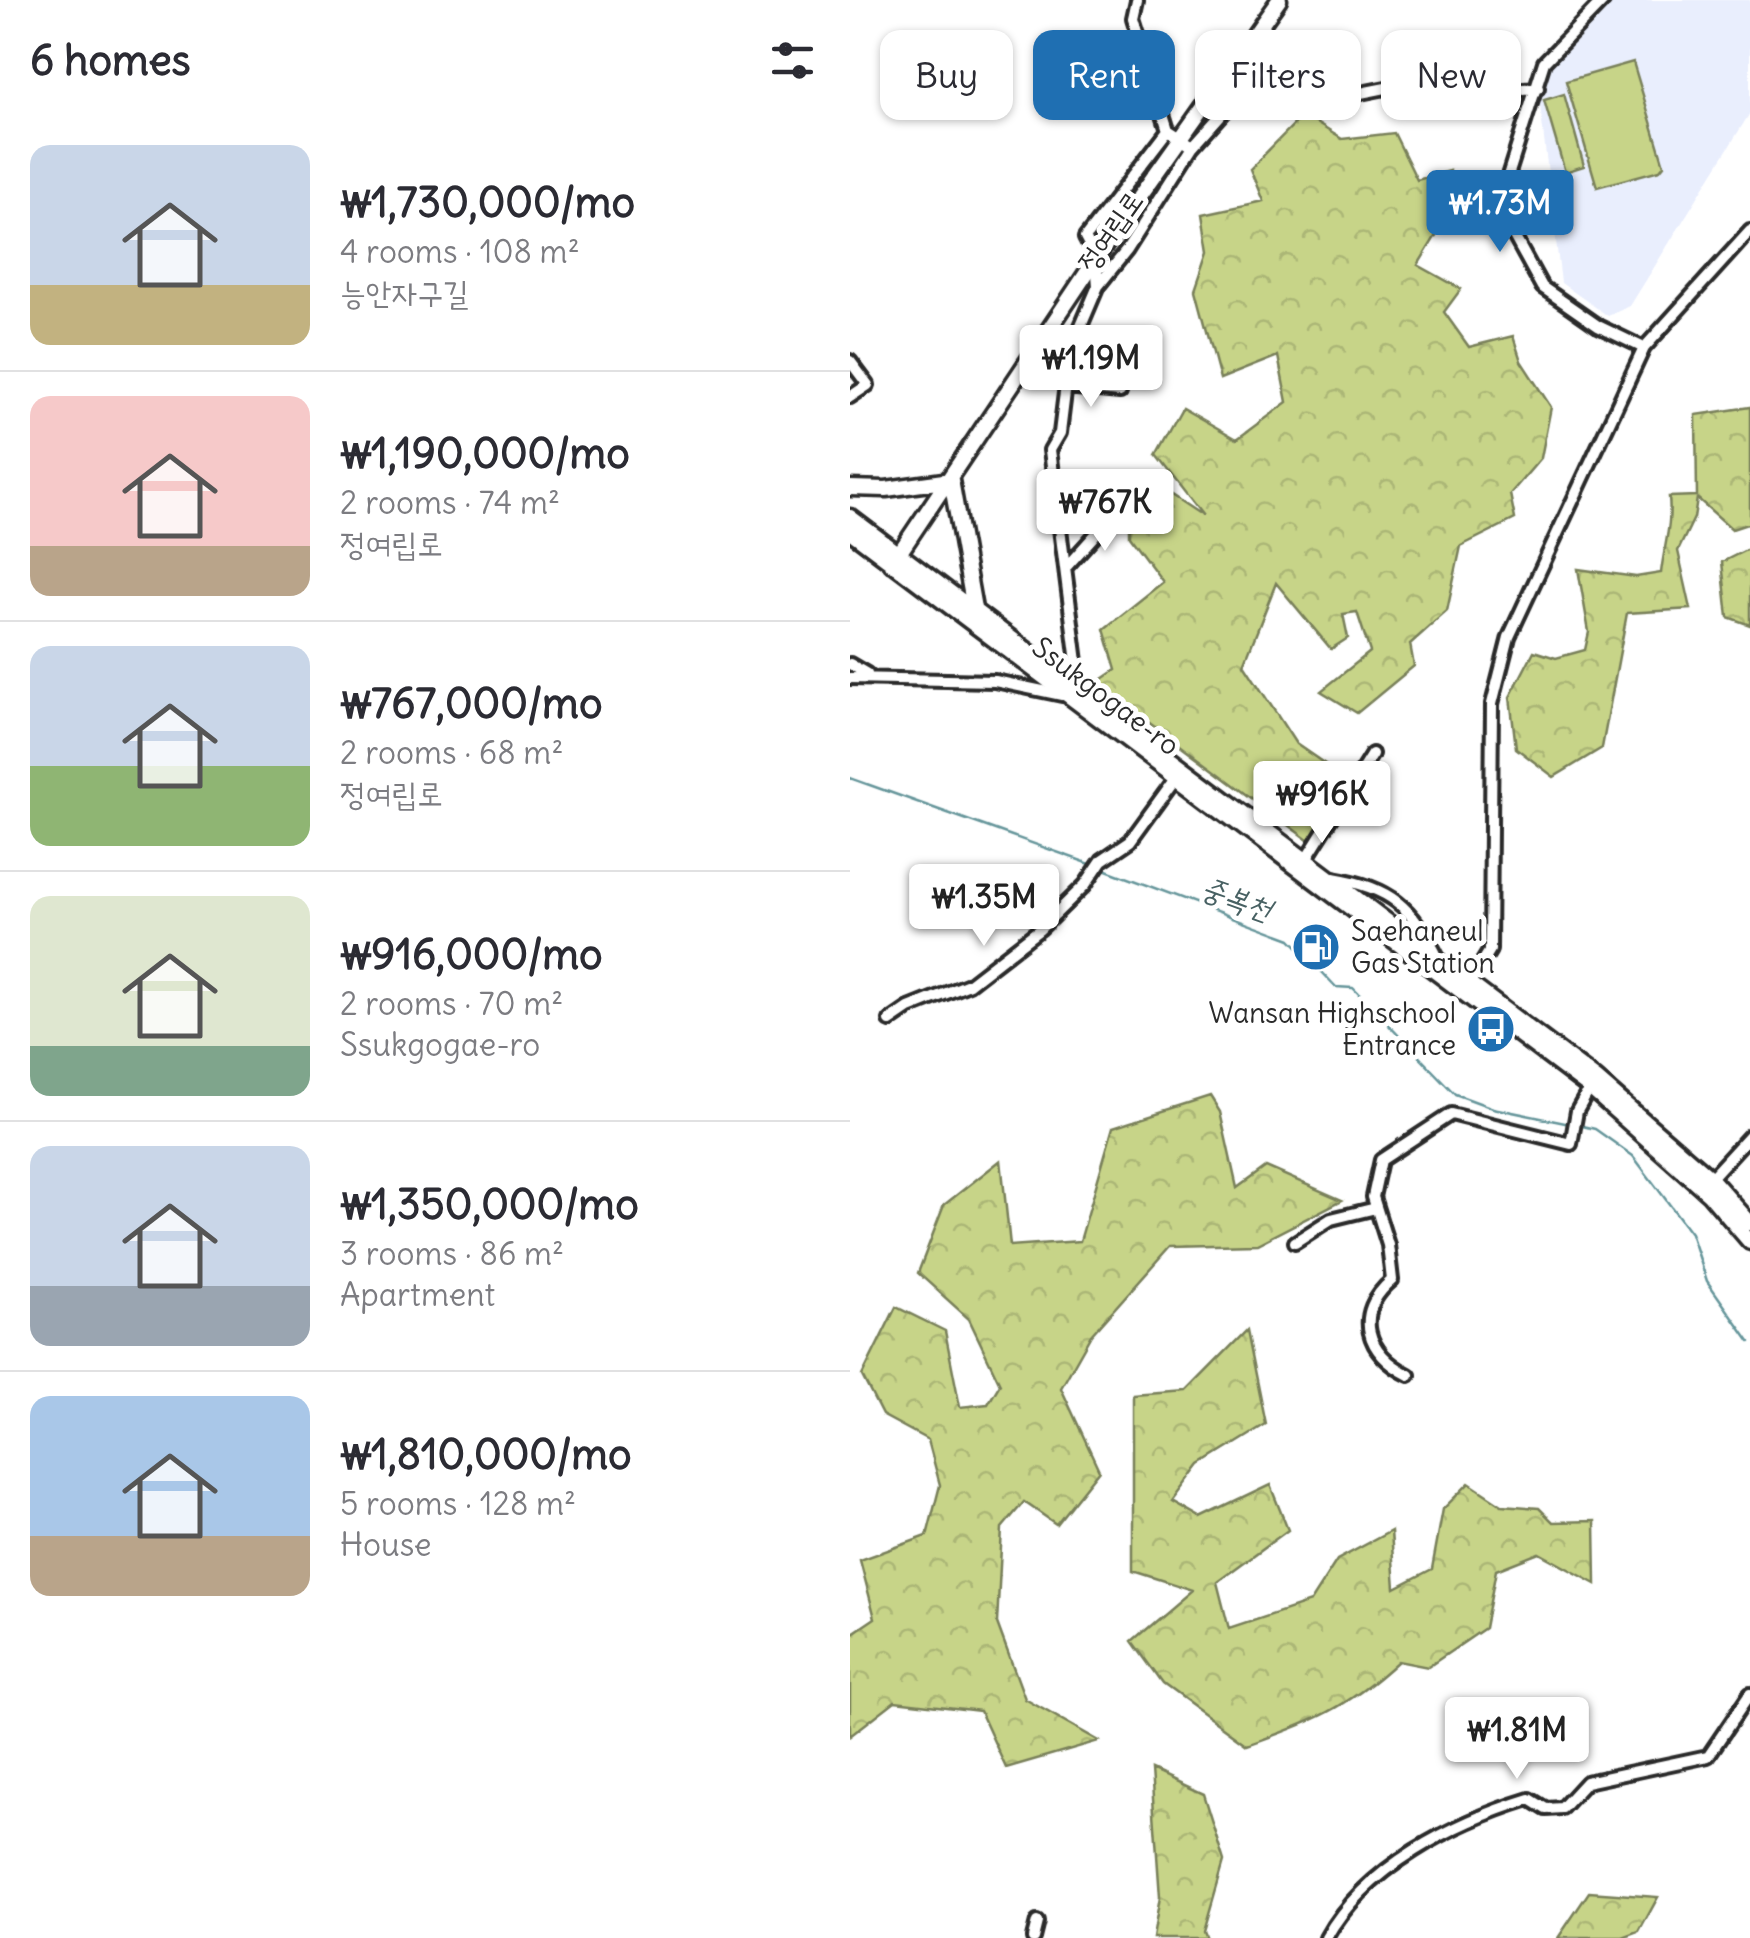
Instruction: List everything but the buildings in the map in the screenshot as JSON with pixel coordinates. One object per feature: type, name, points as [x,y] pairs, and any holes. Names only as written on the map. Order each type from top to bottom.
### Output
[{"type":"street","points":[[1137,0],[1133,18],[1181,137]]},
{"type":"street","points":[[894,560],[1096,259],[1280,0]]},
{"type":"street","points":[[1604,0],[1544,62],[1507,179],[1520,253],[1542,287],[1598,326],[1644,348]]},
{"type":"street","name":"정여립로","points":[[1065,690],[1078,670],[1050,450],[1060,433],[1070,352],[1098,286],[1127,250],[1181,137],[1244,101],[1310,103],[1401,85],[1426,89],[1452,87],[1475,78],[1495,91],[1538,88]]},
{"type":"street","points":[[1098,286],[1096,259],[1084,238],[1181,137]]},
{"type":"street","points":[[1467,987],[1490,950],[1492,704],[1509,636],[1644,348],[1750,232]]},
{"type":"street","points":[[850,361],[868,385],[850,397]]},
{"type":"street","points":[[1066,388],[1120,392]]},
{"type":"street","points":[[850,488],[886,489],[951,480]]},
{"type":"street","points":[[951,480],[975,614]]},
{"type":"street","points":[[1067,566],[1113,515]]},
{"type":"street","name":"Ssukgogae-ro","points":[[850,517],[894,560],[1065,690],[1440,961],[1706,1183],[1750,1242]]},
{"type":"street","name":"Ssukgogae-ro","points":[[850,532],[975,614],[1175,779],[1596,1079],[1750,1222]]},
{"type":"street","points":[[850,664],[868,675]]},
{"type":"street","points":[[850,678],[868,675],[995,681],[1065,690]]},
{"type":"street","points":[[1305,861],[1372,754]]},
{"type":"street","points":[[890,1021],[909,1008],[987,973],[1040,929],[1090,878],[1102,860],[1130,842],[1175,779]]},
{"type":"street","points":[[1328,878],[1386,891],[1406,911],[1440,961]]},
{"type":"street","points":[[1409,1375],[1375,1350],[1368,1333],[1367,1311],[1376,1293],[1392,1280],[1388,1245],[1373,1197],[1381,1160],[1451,1114],[1570,1144],[1577,1112],[1590,1088]]},
{"type":"street","points":[[1706,1183],[1750,1135]]},
{"type":"street","points":[[1295,1242],[1331,1220],[1376,1208]]},
{"type":"street","points":[[1326,1938],[1353,1895],[1433,1837],[1530,1799],[1546,1809],[1562,1808],[1586,1782],[1708,1756],[1750,1694]]},
{"type":"street","points":[[1033,1938],[1037,1922]]},
{"type":"shaded area","points":[[1604,0],[1750,0],[1750,113],[1630,306],[1608,316],[1561,283],[1538,88],[1547,59]]},
{"type":"green space","points":[[1633,62],[1664,165],[1660,170],[1597,187],[1566,81]]},
{"type":"green space","points":[[1564,94],[1584,166],[1565,172],[1544,100]]},
{"type":"green space","points":[[1298,120],[1311,120],[1342,139],[1394,133],[1417,180],[1450,171],[1449,214],[1418,265],[1461,289],[1444,312],[1469,347],[1513,336],[1521,361],[1551,407],[1541,458],[1510,494],[1515,519],[1461,546],[1447,611],[1410,644],[1414,666],[1357,713],[1321,691],[1370,652],[1357,612],[1343,614],[1348,638],[1331,649],[1276,583],[1244,664],[1296,744],[1344,777],[1312,843],[1097,683],[1116,670],[1104,629],[1163,582],[1129,536],[1129,512],[1171,495],[1203,516],[1156,455],[1182,408],[1237,439],[1287,402],[1278,356],[1220,379],[1196,289],[1209,251],[1203,214],[1263,201],[1250,169]]},
{"type":"green space","points":[[1750,407],[1750,523],[1732,529],[1697,498],[1694,518],[1678,551],[1691,609],[1627,613],[1602,748],[1554,777],[1516,748],[1510,697],[1534,651],[1556,658],[1585,650],[1589,632],[1578,569],[1636,577],[1661,573],[1669,526],[1669,497],[1697,496],[1696,415]]},
{"type":"green space","points":[[1750,548],[1750,625],[1728,617],[1722,562]]},
{"type":"green space","points":[[1210,1096],[1220,1112],[1237,1188],[1266,1167],[1342,1200],[1257,1244],[1170,1246],[1091,1335],[1061,1388],[1099,1470],[1056,1524],[1024,1502],[1002,1528],[997,1623],[1025,1699],[1099,1741],[1006,1768],[980,1711],[895,1701],[850,1736],[850,1635],[875,1618],[860,1560],[927,1536],[940,1485],[928,1440],[882,1415],[862,1376],[896,1307],[945,1331],[960,1407],[988,1404],[1000,1384],[969,1319],[918,1273],[944,1205],[1001,1160],[1010,1246],[1080,1241],[1113,1127]]},
{"type":"green space","points":[[1247,1330],[1266,1425],[1201,1465],[1173,1502],[1201,1518],[1270,1485],[1288,1530],[1217,1582],[1229,1629],[1310,1602],[1337,1560],[1391,1531],[1395,1588],[1432,1569],[1443,1509],[1469,1483],[1502,1505],[1539,1508],[1553,1522],[1595,1521],[1596,1584],[1539,1553],[1496,1570],[1485,1628],[1428,1667],[1398,1661],[1362,1691],[1328,1712],[1247,1745],[1163,1684],[1132,1641],[1192,1590],[1133,1571],[1133,1395],[1187,1391]]},
{"type":"green space","points":[[1151,1770],[1203,1794],[1224,1861],[1204,1931],[1207,1938],[1153,1938],[1160,1897]]},
{"type":"green space","points":[[1589,1892],[1658,1897],[1639,1932],[1623,1938],[1558,1938]]},
{"type":"waterway","name":"중복천","points":[[850,778],[1093,865]]},
{"type":"waterway","name":"중복천","points":[[1101,868],[1291,939],[1336,987],[1353,988],[1455,1094],[1493,1108],[1570,1124]]},
{"type":"waterway","name":"중복천","points":[[1578,1125],[1595,1129],[1633,1156],[1691,1233],[1707,1281],[1750,1342]]},
{"type":"place","name":"Saehaneul Gas Station","points":[[1316,947]]},
{"type":"place","name":"Wansan Highschool Entrance","points":[[1491,1029]]}]
